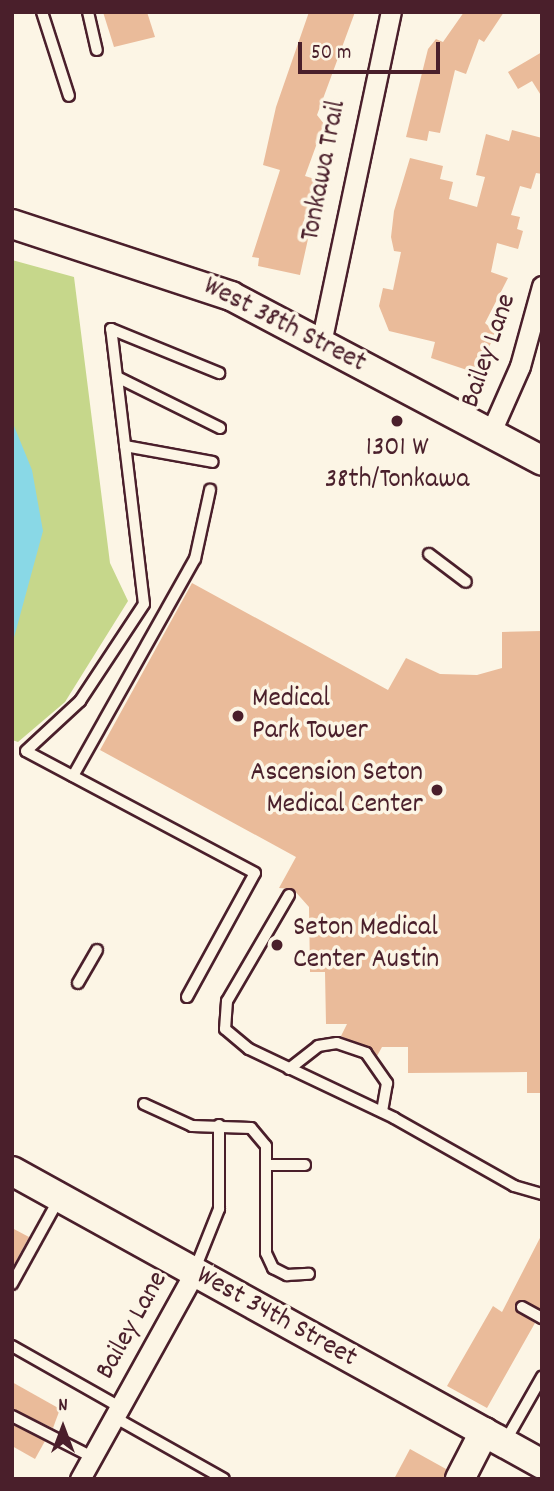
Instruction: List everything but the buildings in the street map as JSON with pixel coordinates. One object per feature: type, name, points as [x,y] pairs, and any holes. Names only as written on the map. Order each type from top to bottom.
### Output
[{"type":"street","name":"Tonkawa Trail","points":[[321,343],[391,12]]},
{"type":"street","name":"West 38th Street","points":[[12,224],[191,279],[321,343],[542,461]]},
{"type":"street","name":"Bailey Lane","points":[[490,434],[520,366],[542,286]]},
{"type":"street","name":"West 34th Street","points":[[12,1171],[542,1464]]},
{"type":"street","name":"Bailey Lane","points":[[80,1479],[194,1273]]},
{"type":"street","points":[[460,1479],[494,1438]]},
{"type":"street","points":[[528,1479],[542,1470]]},
{"type":"lane","points":[[42,12],[69,96]]},
{"type":"lane","points":[[88,12],[97,50]]},
{"type":"lane","points":[[187,997],[255,873],[26,751],[80,701],[144,604],[111,329],[219,373]]},
{"type":"lane","points":[[117,377],[220,428]]},
{"type":"lane","points":[[125,446],[213,463]]},
{"type":"lane","points":[[74,776],[195,559],[210,490]]},
{"type":"lane","points":[[429,554],[466,582]]},
{"type":"lane","points":[[289,895],[232,989],[225,1029],[249,1049],[382,1112],[514,1186],[542,1194]]},
{"type":"lane","points":[[78,982],[97,950]]},
{"type":"lane","points":[[289,1069],[318,1046],[337,1043],[366,1053],[387,1083],[382,1112]]},
{"type":"lane","points":[[144,1104],[192,1126],[251,1128],[266,1146],[266,1253],[273,1268],[287,1275],[309,1274]]},
{"type":"lane","points":[[194,1273],[219,1209],[219,1125]]},
{"type":"lane","points":[[266,1165],[305,1165]]},
{"type":"lane","points":[[12,1284],[60,1198]]},
{"type":"lane","points":[[523,1307],[542,1318]]},
{"type":"lane","points":[[12,1346],[224,1479]]},
{"type":"lane","points":[[494,1438],[542,1377]]},
{"type":"lane","points":[[12,1416],[92,1457]]},
{"type":"green space","points":[[12,260],[74,277],[110,563],[128,601],[65,702],[18,742],[12,740]]},
{"type":"water","points":[[12,421],[32,470],[43,531],[12,645]]},
{"type":"place","name":"1301 W 38th/Tonkawa","points":[[397,421]]},
{"type":"place","name":"Medical Park Tower","points":[[238,716]]},
{"type":"place","name":"Ascension Seton Medical Center","points":[[437,790]]},
{"type":"place","name":"Seton Medical Center Austin","points":[[277,945]]}]
